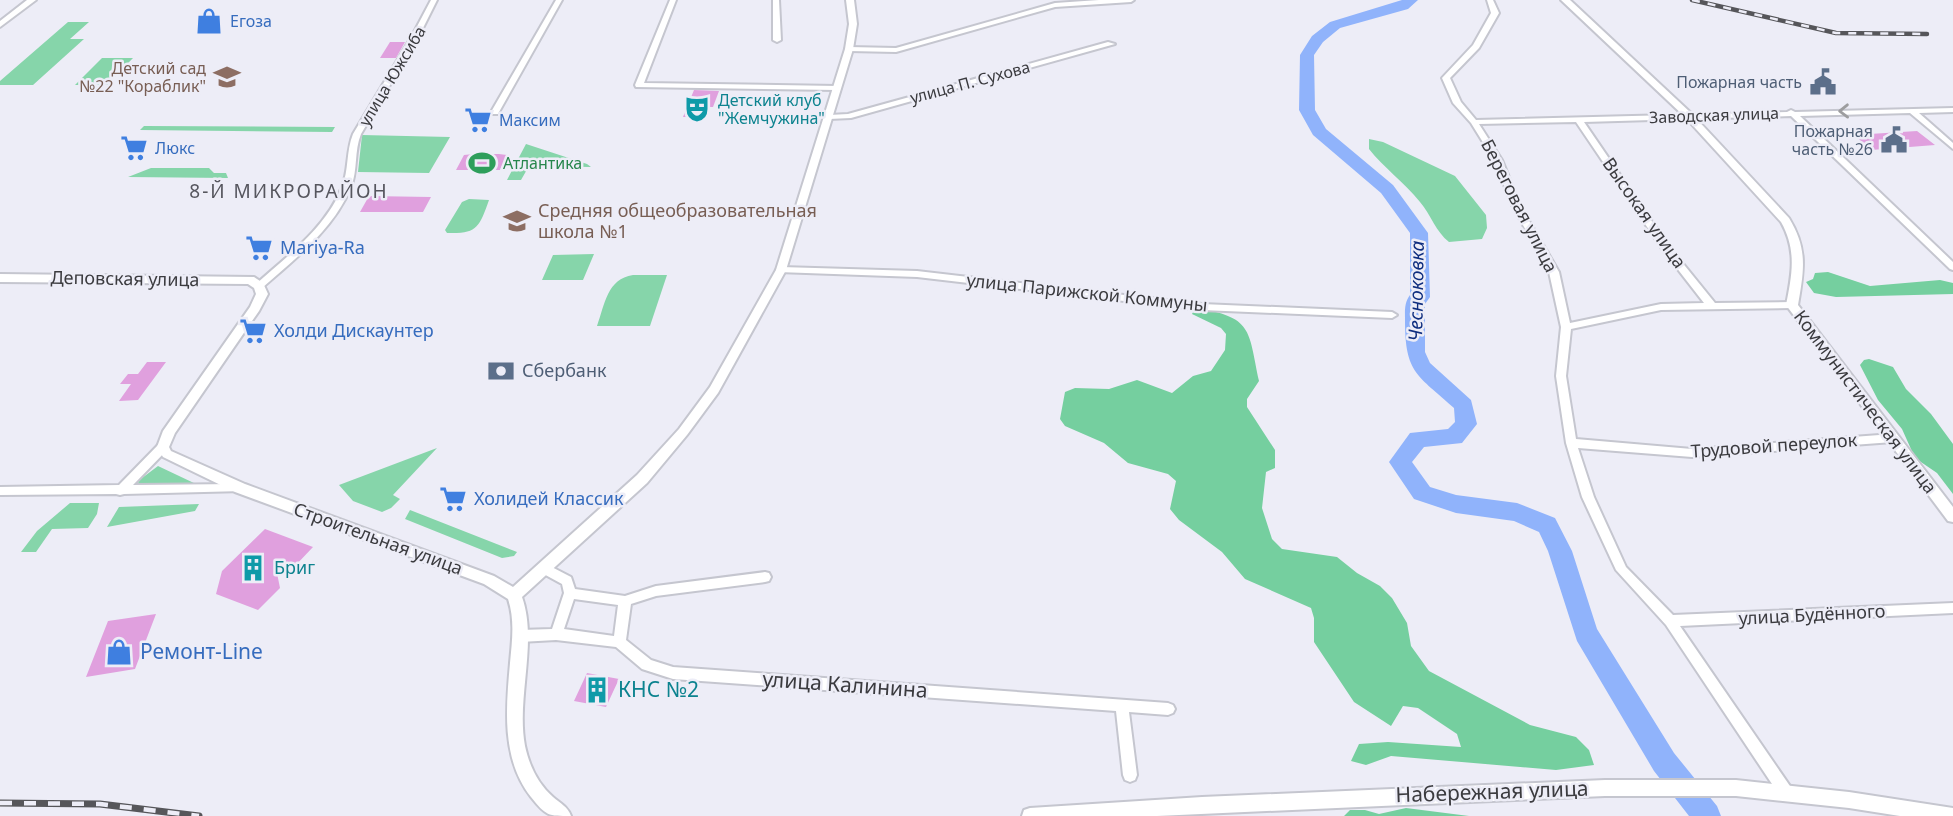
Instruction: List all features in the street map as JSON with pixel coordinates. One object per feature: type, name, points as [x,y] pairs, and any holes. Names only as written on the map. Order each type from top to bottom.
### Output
[{"type":"street","points":[[0,25],[32,0]]},
{"type":"street","name":"улица Южсиба","points":[[255,283],[306,243],[339,202],[351,170],[355,137],[424,23],[434,0]]},
{"type":"street","points":[[495,112],[559,0]]},
{"type":"street","points":[[673,0],[639,85],[836,88]]},
{"type":"street","points":[[776,0],[777,40]]},
{"type":"street","points":[[562,816],[536,793],[520,764],[515,707],[521,620],[514,595],[621,500],[683,432],[714,390],[781,270],[849,49],[853,24],[850,0]]},
{"type":"street","points":[[849,49],[896,50],[1055,5],[1131,0]]},
{"type":"street","name":"Береговая улица","points":[[1490,0],[1495,13],[1487,28],[1476,46],[1446,78],[1457,103],[1474,122],[1498,160],[1517,208],[1555,272],[1566,327],[1560,376],[1571,443],[1588,497],[1622,570],[1670,621],[1787,794]]},
{"type":"street","name":"Коммунистическая улица","points":[[1565,0],[1688,115],[1751,181],[1793,232],[1800,257],[1792,305],[1953,517]]},
{"type":"street","name":"улица П. Сухова","points":[[829,117],[848,116],[1111,44]]},
{"type":"street","name":"Заводская улица","points":[[1474,122],[1953,110]]},
{"type":"street","points":[[1912,111],[1953,147]]},
{"type":"street","points":[[1791,112],[1953,267]]},
{"type":"street","name":"Высокая улица","points":[[1579,120],[1665,247],[1711,305]]},
{"type":"street","name":"улица Парижской Коммуны","points":[[781,270],[917,274],[1202,307],[1392,314]]},
{"type":"street","name":"Деповская улица","points":[[0,278],[255,283]]},
{"type":"street","points":[[120,491],[163,447],[169,431],[256,308],[262,294],[255,283]]},
{"type":"street","points":[[1566,327],[1648,309],[1711,305],[1792,305]]},
{"type":"street","name":"Трудовой переулок","points":[[1571,443],[1692,453],[1893,439]]},
{"type":"street","points":[[163,447],[167,454],[180,462],[240,488]]},
{"type":"street","name":"Строительная улица","points":[[0,491],[240,488],[489,580],[514,595]]},
{"type":"street","points":[[544,568],[567,581],[570,593],[556,634]]},
{"type":"street","points":[[570,593],[625,601],[656,591],[765,577]]},
{"type":"street","points":[[520,636],[556,634],[619,642],[625,601]]},
{"type":"street","name":"улица Будённого","points":[[1670,621],[1953,608]]},
{"type":"street","name":"улица Калинина","points":[[619,642],[646,665],[673,673],[1168,709]]},
{"type":"street","points":[[1122,706],[1130,775]]},
{"type":"street","name":"Набережная улица","points":[[1031,816],[1207,811],[1605,788],[1735,788],[1912,813]]},
{"type":"street","points":[[1912,813],[1952,816]]},
{"type":"green space","points":[[68,22],[89,22],[70,39],[84,39],[33,85],[0,85],[0,81]]},
{"type":"green space","points":[[102,58],[133,58],[107,85],[75,85]]},
{"type":"green space","points":[[144,126],[335,127],[332,132],[140,130]]},
{"type":"green space","points":[[362,135],[450,137],[429,173],[358,172]]},
{"type":"green space","points":[[1369,139],[1383,142],[1455,176],[1486,215],[1487,228],[1482,239],[1449,242],[1414,195],[1369,149]]},
{"type":"green space","points":[[526,144],[591,167],[529,166],[521,180],[507,180]]},
{"type":"green space","points":[[151,168],[209,168],[214,173],[226,173],[228,178],[128,177]]},
{"type":"green space","points":[[469,199],[489,200],[479,223],[465,232],[447,233],[445,230],[462,202]]},
{"type":"green space","points":[[594,254],[583,280],[542,280],[553,255]]},
{"type":"green space","points":[[1828,272],[1870,286],[1940,280],[1953,283],[1953,294],[1836,297],[1814,293],[1806,282],[1813,279],[1815,273]]},
{"type":"green space","points":[[667,275],[650,326],[597,326],[612,287],[624,277]]},
{"type":"green space","points":[[1195,308],[1238,321],[1245,328],[1253,349],[1259,381],[1247,399],[1247,407],[1275,450],[1275,468],[1266,472],[1262,508],[1272,539],[1282,549],[1337,557],[1380,586],[1392,598],[1407,623],[1411,646],[1429,671],[1530,725],[1576,737],[1589,750],[1594,765],[1556,770],[1391,756],[1366,765],[1351,761],[1359,744],[1388,742],[1461,747],[1457,734],[1418,708],[1403,706],[1391,726],[1354,702],[1314,642],[1314,618],[1311,608],[1245,579],[1222,552],[1179,520],[1170,509],[1176,481],[1168,474],[1128,463],[1104,443],[1065,426],[1060,419],[1065,392],[1075,388],[1109,389],[1137,380],[1172,393],[1193,376],[1211,371],[1225,350],[1226,334],[1221,328],[1192,314]]},
{"type":"green space","points":[[1869,359],[1893,367],[1906,389],[1931,414],[1953,444],[1953,494],[1937,473],[1915,458],[1902,429],[1878,400],[1860,365]]},
{"type":"green space","points":[[437,448],[393,495],[400,499],[382,512],[353,501],[339,485]]},
{"type":"green space","points":[[158,466],[196,484],[139,486],[138,481]]},
{"type":"green space","points":[[70,503],[99,503],[97,514],[88,528],[52,529],[36,552],[21,552],[37,531]]},
{"type":"green space","points":[[199,504],[195,511],[107,527],[119,507]]},
{"type":"green space","points":[[410,510],[517,552],[514,556],[502,558],[405,519]]},
{"type":"green space","points":[[1406,808],[1469,816],[1344,816],[1350,810],[1379,814]]},
{"type":"building","points":[[390,42],[405,42],[396,58],[380,58]]},
{"type":"building","points":[[694,90],[719,91],[713,107],[706,107],[702,117],[683,117]]},
{"type":"building","name":"Пожарная часть №26","points":[[1917,131],[1935,145],[1871,150],[1854,135]]},
{"type":"building","name":"Атлантика","points":[[464,155],[507,155],[500,170],[456,170]]},
{"type":"building","points":[[369,196],[431,197],[423,212],[360,212]]},
{"type":"building","points":[[147,362],[166,362],[138,400],[119,401],[131,384],[120,384],[128,374],[138,374]]},
{"type":"building","name":"Бриг","points":[[265,529],[313,547],[295,566],[288,563],[277,573],[280,588],[258,610],[216,594],[222,571]]},
{"type":"building","name":"Ремонт-Line","points":[[156,614],[135,669],[86,677],[108,621]]},
{"type":"building","name":"КНС №2","points":[[587,673],[619,679],[606,707],[574,701]]},
{"type":"waterway","name":"Чесноковка","points":[[1411,0],[1403,6],[1335,25],[1317,39],[1307,55],[1307,110],[1319,132],[1387,189],[1419,233],[1420,297],[1415,302],[1415,352],[1422,367],[1464,405],[1466,424],[1454,437],[1418,439],[1400,462],[1422,493],[1456,504],[1517,512],[1547,525],[1560,551],[1586,633],[1664,762],[1707,816]]},
{"type":"railway","points":[[1692,0],[1836,33],[1927,34]]},
{"type":"railway","points":[[0,803],[100,804],[199,816]]},
{"type":"place","name":"Егоза","points":[[209,21]]},
{"type":"place","name":"Детский сад №22 \"Кораблик\"","points":[[227,77]]},
{"type":"place","name":"Пожарная часть","points":[[1823,82]]},
{"type":"place","name":"Детский клуб \"Жемчужина\"","points":[[697,109]]},
{"type":"place","name":"Максим","points":[[478,120]]},
{"type":"place","name":"Пожарная часть №26","points":[[1894,140]]},
{"type":"place","name":"Люкс","points":[[134,148]]},
{"type":"place","name":"Атлантика","points":[[482,163]]},
{"type":"place","name":"Средняя общеобразовательная школа №1","points":[[517,221]]},
{"type":"place","name":"Mariya-Ra","points":[[259,248]]},
{"type":"place","name":"Холди Дискаунтер","points":[[253,331]]},
{"type":"place","name":"Сбербанк","points":[[501,371]]},
{"type":"place","name":"Холидей Классик","points":[[453,499]]},
{"type":"place","name":"Бриг","points":[[253,568]]},
{"type":"place","name":"Ремонт-Line","points":[[119,652]]},
{"type":"place","name":"КНС №2","points":[[597,690]]},
{"type":"district","name":"8-Й МИКРОРАЙОН","points":[[289,191]]}]
